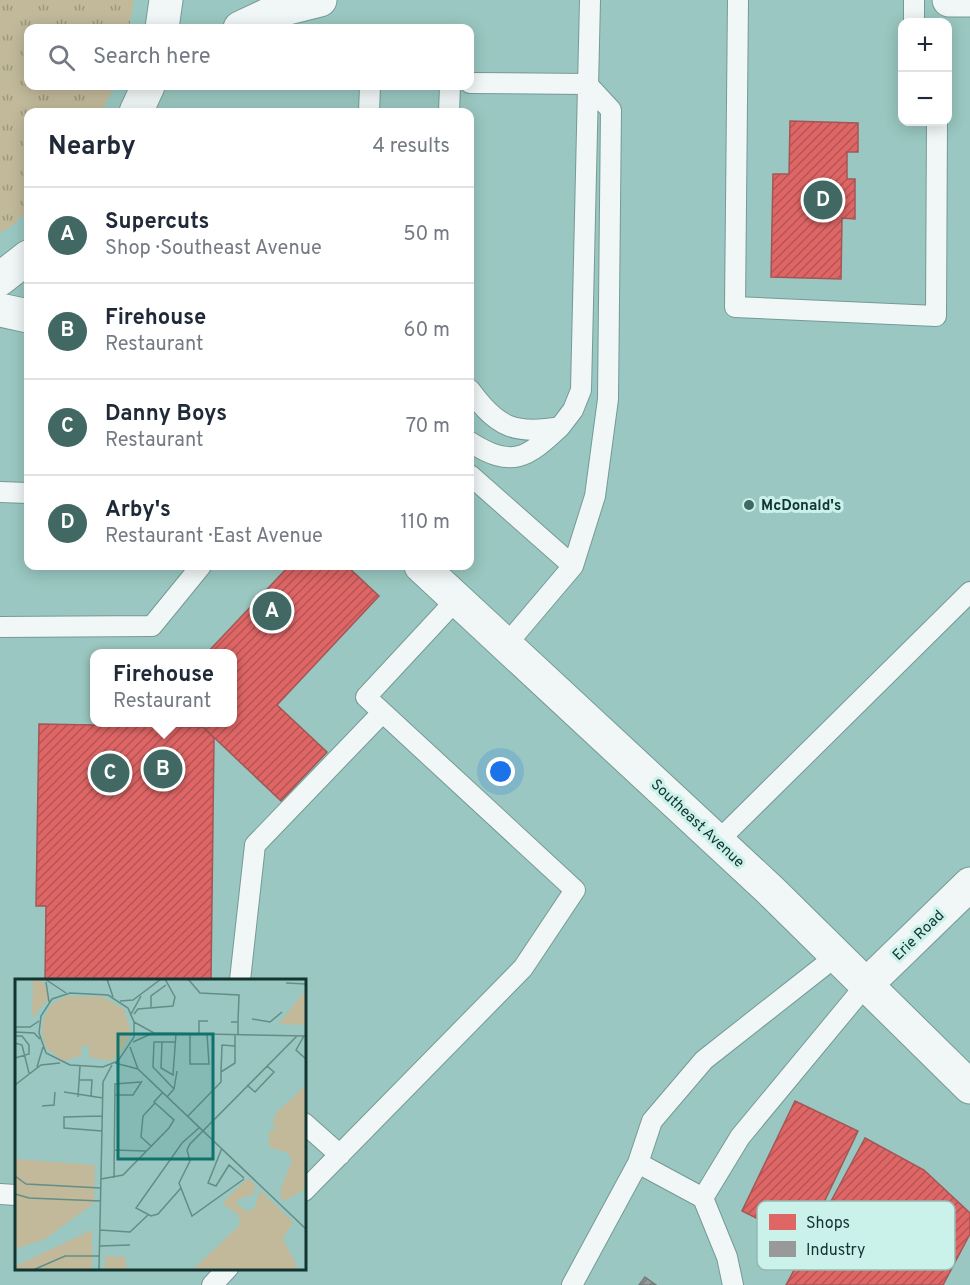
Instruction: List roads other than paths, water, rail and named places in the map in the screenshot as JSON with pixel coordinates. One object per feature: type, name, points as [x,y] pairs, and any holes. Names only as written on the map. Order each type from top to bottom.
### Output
[{"type":"street","points":[[163,24],[166,0]]},
{"type":"street","points":[[248,24],[276,11],[320,0]]},
{"type":"street","points":[[949,0],[970,0]]},
{"type":"street","points":[[0,279],[24,260]]},
{"type":"street","points":[[0,310],[24,315]]},
{"type":"street","name":"Southeast Avenue","points":[[426,570],[718,841],[970,1087]]},
{"type":"street","name":"Erie Road","points":[[866,986],[970,884]]},
{"type":"lane","points":[[474,444],[501,457],[518,457],[534,451],[560,427],[573,410],[581,390],[590,0]]},
{"type":"lane","points":[[738,0],[735,307],[936,316],[937,126]]},
{"type":"lane","points":[[914,0],[914,18]]},
{"type":"lane","points":[[474,83],[587,84],[611,110],[608,399],[595,496],[573,566],[506,645]]},
{"type":"lane","points":[[369,108],[370,90]]},
{"type":"lane","points":[[449,108],[450,90]]},
{"type":"lane","points":[[474,396],[483,409],[513,429],[534,431],[560,427]]},
{"type":"lane","points":[[474,479],[573,566]]},
{"type":"lane","points":[[0,492],[24,493]]},
{"type":"lane","points":[[0,627],[152,626],[198,570]]},
{"type":"lane","points":[[718,841],[970,592]]},
{"type":"lane","points":[[306,1189],[523,968],[575,890],[366,697],[457,598]]},
{"type":"lane","points":[[240,979],[255,845],[382,713]]},
{"type":"lane","points":[[572,1285],[638,1163],[652,1121],[704,1060],[835,957]]},
{"type":"lane","points":[[703,1198],[740,1137],[866,986]]},
{"type":"lane","points":[[306,1126],[340,1155]]},
{"type":"lane","points":[[638,1163],[703,1198],[727,1257],[733,1285]]},
{"type":"lane","points":[[0,1194],[15,1195]]},
{"type":"lane","points":[[212,1285],[227,1270]]},
{"type":"place","name":"Arby's","points":[[823,200]]},
{"type":"place","name":"McDonald's","points":[[749,505]]},
{"type":"place","name":"Supercuts","points":[[272,611]]},
{"type":"place","name":"Firehouse","points":[[163,769]]},
{"type":"place","name":"Danny Boys","points":[[110,773]]}]
